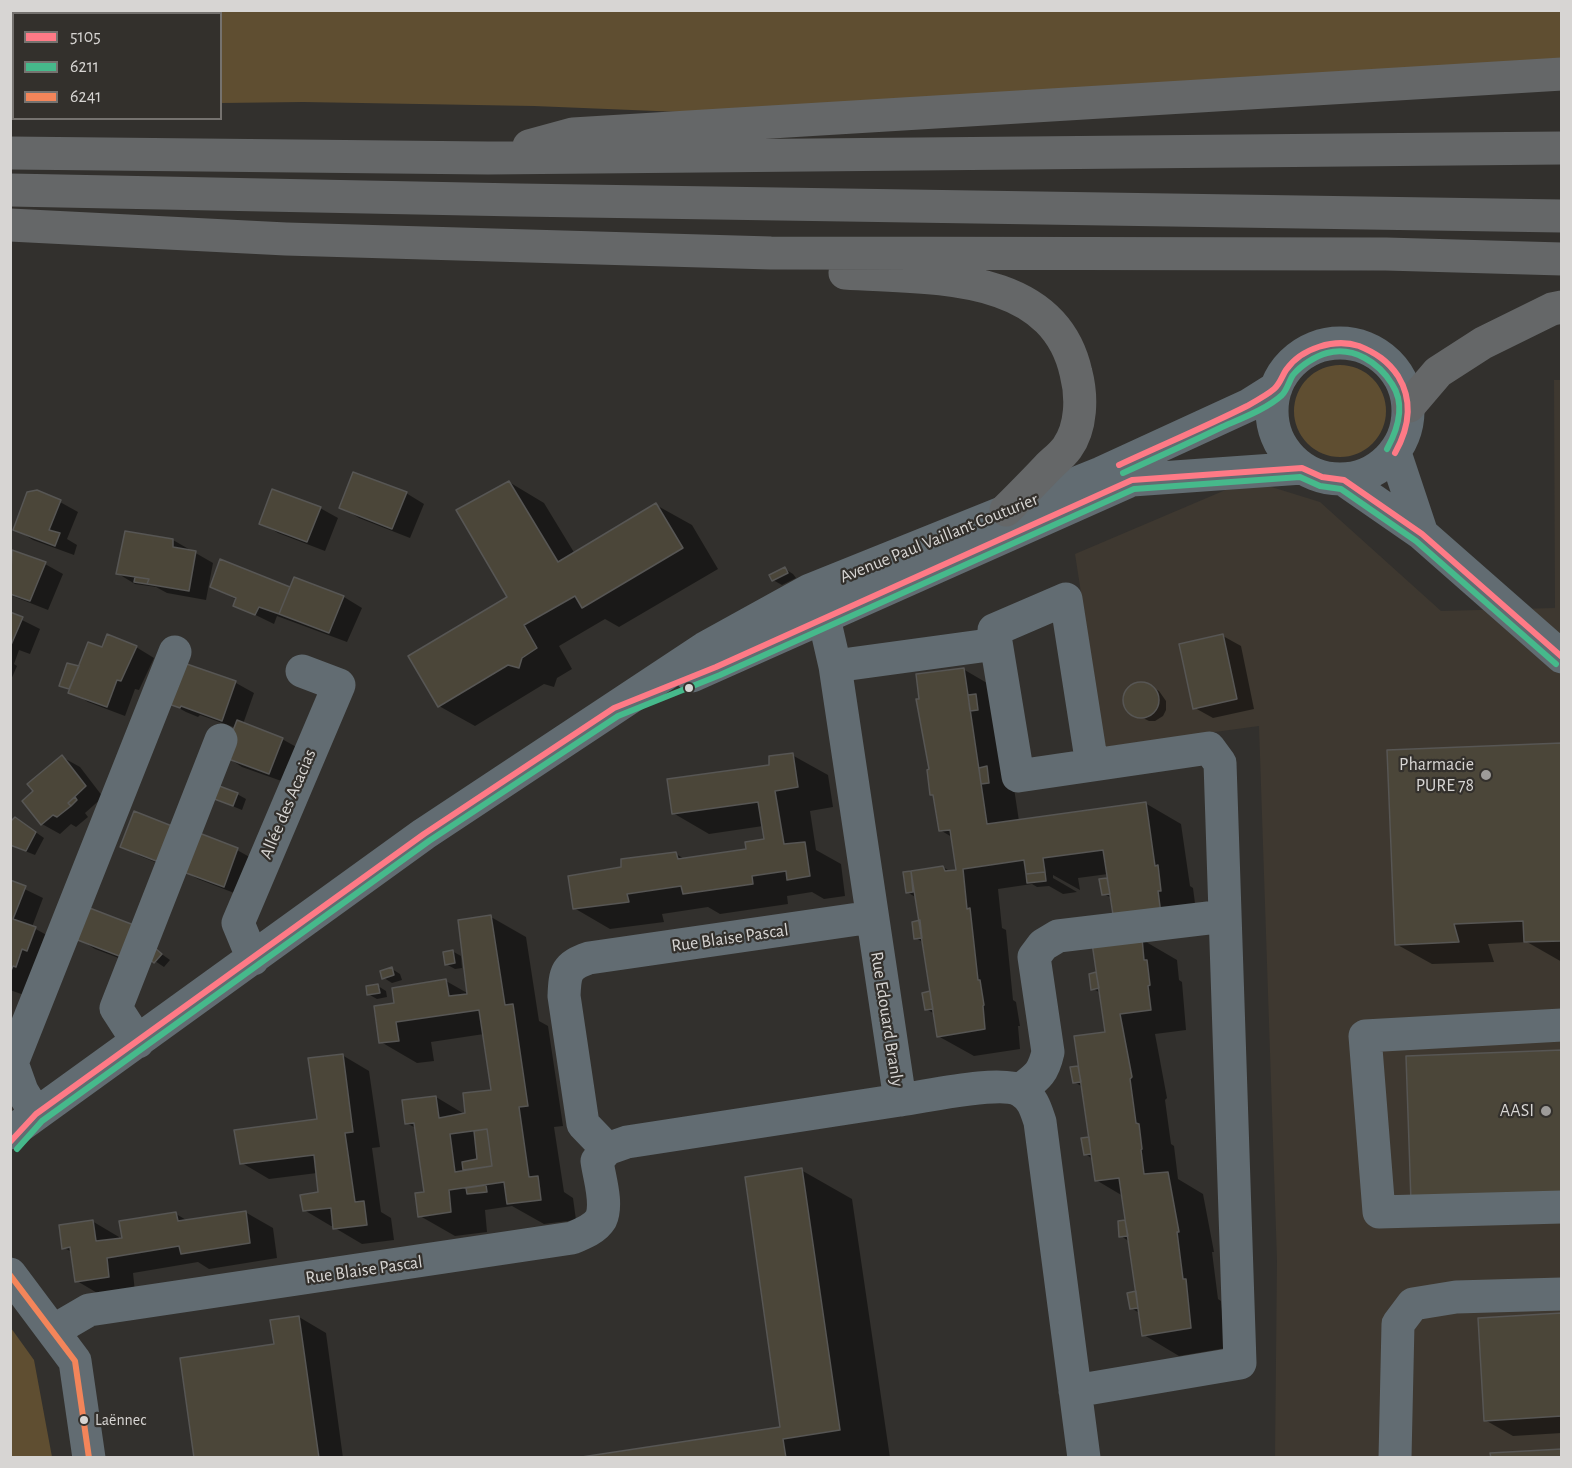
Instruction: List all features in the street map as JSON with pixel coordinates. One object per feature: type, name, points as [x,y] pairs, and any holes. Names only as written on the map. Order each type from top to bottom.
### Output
[{"type":"highway","points":[[488,158],[573,134],[1562,74]]},
{"type":"highway","points":[[10,153],[488,158],[1562,148]]},
{"type":"highway","points":[[10,190],[531,201],[1562,216]]},
{"type":"highway","points":[[10,225],[297,239],[771,253],[1386,254],[1562,259]]},
{"type":"highway","points":[[771,253],[838,273],[970,282],[1010,294],[1038,310],[1059,332],[1074,362],[1081,391],[1077,423],[1068,447],[1006,510]]},
{"type":"highway","points":[[1409,406],[1438,372],[1483,343],[1552,309],[1562,307]]},
{"type":"street","points":[[1326,344],[1350,344],[1372,351],[1390,364],[1403,384],[1409,406],[1406,431],[1395,453],[1381,466],[1364,476],[1344,480],[1322,477],[1302,468],[1286,453],[1275,433],[1272,411],[1276,388],[1287,368],[1305,353],[1326,344]]},
{"type":"street","name":"Avenue Paul Vaillant Couturier","points":[[10,1143],[23,1124],[424,834],[614,708],[716,667],[817,604],[1006,510],[1101,473],[1249,405],[1276,388]]},
{"type":"street","points":[[1395,453],[1422,534]]},
{"type":"street","name":"Avenue Paul Vaillant Couturier","points":[[817,604],[1132,480],[1302,468]]},
{"type":"street","points":[[1344,480],[1422,534],[1562,657]]},
{"type":"street","points":[[1075,1390],[1240,1363],[1220,763],[1209,748],[1018,777],[994,630],[1066,599],[1092,765]]},
{"type":"street","name":"Rue Edouard Branly","points":[[817,604],[835,666],[900,1101],[1000,1086],[1020,1090]]},
{"type":"street","points":[[835,666],[996,644]]},
{"type":"street","points":[[23,1124],[22,1091],[12,1063],[175,652]]},
{"type":"street","name":"Allée des Acacias","points":[[253,959],[238,923],[339,684],[302,671]]},
{"type":"street","points":[[138,1042],[116,1008],[221,740]]},
{"type":"street","points":[[1084,1458],[1040,1122],[1033,1101],[1020,1090],[1040,1075],[1048,1052],[1034,957],[1043,945],[1058,936],[1225,916]]},
{"type":"street","name":"Rue Blaise Pascal","points":[[53,1331],[89,1310],[572,1238],[590,1230],[600,1219],[603,1204],[597,1161],[607,1149],[583,1124],[564,996],[565,976],[573,964],[589,958],[872,917]]},
{"type":"street","points":[[1562,1025],[1365,1036],[1379,1212],[1562,1208]]},
{"type":"street","points":[[607,1149],[627,1142],[900,1101]]},
{"type":"street","points":[[10,1274],[75,1361],[89,1458]]},
{"type":"street","points":[[1395,1458],[1398,1324],[1413,1304],[1456,1297],[1562,1294]]},
{"type":"shaded area","points":[[1561,10],[1562,62],[827,118],[534,106],[222,103],[222,12],[12,12],[11,106],[10,11]]},
{"type":"shaded area","points":[[1331,365],[1349,365],[1366,372],[1379,385],[1386,402],[1386,420],[1379,437],[1366,450],[1349,457],[1331,457],[1314,450],[1301,437],[1294,420],[1294,402],[1301,385],[1314,372]]},
{"type":"shaded area","points":[[1554,380],[1561,380],[1561,1457],[1275,1457],[1277,1260],[1259,726],[1105,747],[1075,554],[1249,480],[1320,502],[1441,611],[1555,608]]},
{"type":"shaded area","points":[[11,1328],[34,1360],[52,1457],[11,1457]]},
{"type":"building","points":[[353,472],[407,492],[392,529],[339,508]]},
{"type":"building","points":[[509,481],[558,562],[656,503],[683,548],[582,608],[575,596],[524,625],[537,648],[522,658],[519,668],[508,665],[438,707],[408,656],[507,597],[456,510]]},
{"type":"building","points":[[272,489],[321,507],[307,542],[259,524]]},
{"type":"building","points":[[37,490],[61,500],[49,530],[60,533],[55,546],[13,530],[27,492]]},
{"type":"building","points":[[125,531],[173,539],[173,547],[196,551],[189,591],[147,584],[149,579],[116,574]]},
{"type":"building","points":[[12,550],[46,562],[30,601],[10,594]]},
{"type":"building","points":[[220,559],[290,587],[279,614],[259,607],[255,615],[233,606],[236,598],[210,587]]},
{"type":"building","points":[[785,567],[788,573],[772,581],[769,575]]},
{"type":"building","points":[[135,577],[149,579],[147,584],[134,582]]},
{"type":"building","points":[[294,577],[344,596],[329,633],[279,614]]},
{"type":"building","points":[[10,612],[23,617],[11,645],[10,645]]},
{"type":"building","points":[[107,634],[137,646],[121,681],[117,680],[107,707],[68,693],[88,642],[102,647]]},
{"type":"building","points":[[1223,634],[1237,699],[1193,709],[1179,644]]},
{"type":"building","points":[[181,662],[236,681],[222,721],[166,703]]},
{"type":"building","points":[[67,663],[79,666],[69,689],[59,686]]},
{"type":"building","points":[[964,668],[987,824],[1146,802],[1155,866],[1158,865],[1161,914],[1114,921],[1103,850],[1043,858],[1045,872],[1026,874],[1024,860],[963,869],[967,909],[970,908],[978,980],[980,980],[984,1005],[985,1029],[937,1037],[911,871],[943,866],[945,871],[956,870],[950,830],[939,831],[933,795],[930,795],[927,770],[929,769],[916,699],[919,699],[916,674]]},
{"type":"building","points":[[1141,682],[1153,688],[1159,700],[1153,712],[1141,718],[1129,712],[1123,700],[1129,688]]},
{"type":"building","points":[[976,694],[978,710],[970,711],[968,695]]},
{"type":"building","points":[[237,720],[283,738],[269,774],[223,757]]},
{"type":"building","points":[[1562,743],[1562,941],[1524,942],[1523,921],[1454,924],[1459,942],[1395,945],[1387,750]]},
{"type":"building","points":[[793,753],[798,787],[775,791],[784,844],[805,842],[810,876],[787,880],[786,871],[752,876],[753,884],[683,894],[681,886],[627,894],[629,902],[573,909],[568,876],[621,867],[621,859],[676,852],[678,859],[746,849],[745,842],[764,839],[758,802],[672,814],[667,779],[769,765],[769,756]]},
{"type":"building","points":[[62,755],[86,786],[68,803],[71,806],[57,817],[53,815],[41,825],[22,801],[33,791],[27,784]]},
{"type":"building","points":[[987,766],[989,783],[981,784],[979,768]]},
{"type":"building","points":[[214,784],[238,793],[233,806],[209,797]]},
{"type":"building","points":[[75,797],[77,800],[71,806],[68,803]]},
{"type":"building","points":[[134,811],[177,828],[164,864],[120,847]]},
{"type":"building","points":[[15,817],[36,832],[26,851],[10,845],[10,822]]},
{"type":"building","points":[[194,831],[238,848],[224,887],[178,870]]},
{"type":"building","points":[[911,871],[913,892],[906,893],[903,872]]},
{"type":"building","points":[[1045,872],[1046,881],[1027,883],[1026,874]]},
{"type":"building","points":[[1107,878],[1110,894],[1102,895],[1099,879]]},
{"type":"building","points":[[10,880],[26,886],[13,919],[36,927],[27,951],[22,949],[16,967],[13,966],[10,973]]},
{"type":"building","points":[[87,907],[139,927],[127,959],[75,939]]},
{"type":"building","points":[[491,915],[505,1005],[513,1004],[528,1106],[519,1107],[529,1177],[538,1176],[541,1200],[507,1204],[504,1182],[449,1190],[451,1212],[418,1217],[415,1193],[424,1192],[414,1123],[405,1124],[402,1100],[436,1096],[439,1118],[465,1113],[463,1093],[491,1090],[479,1010],[396,1022],[399,1041],[379,1043],[374,1006],[394,1003],[392,988],[446,979],[449,996],[467,994],[458,920]],"holes":[[[487,1129],[492,1166],[455,1172],[450,1134]]]},
{"type":"building","points":[[920,920],[922,938],[914,939],[912,922]]},
{"type":"building","points":[[1142,938],[1144,960],[1147,960],[1151,1010],[1120,1014],[1132,1077],[1130,1079],[1136,1123],[1139,1124],[1144,1174],[1168,1172],[1179,1232],[1177,1232],[1183,1279],[1186,1279],[1191,1328],[1142,1336],[1119,1178],[1095,1181],[1074,1036],[1105,1032],[1092,943]]},
{"type":"building","points":[[155,948],[162,954],[154,963],[146,956]]},
{"type":"building","points":[[453,950],[455,963],[445,965],[443,952]]},
{"type":"building","points":[[392,967],[394,975],[382,979],[380,971]]},
{"type":"building","points":[[1096,972],[1099,988],[1091,990],[1089,974]]},
{"type":"building","points":[[378,984],[380,993],[367,995],[366,986]]},
{"type":"building","points":[[930,991],[933,1009],[925,1010],[922,993]]},
{"type":"building","points":[[1562,1050],[1562,1196],[1411,1202],[1406,1056]]},
{"type":"building","points":[[343,1054],[353,1132],[345,1133],[355,1202],[364,1201],[367,1225],[333,1229],[331,1208],[303,1211],[300,1195],[318,1192],[314,1155],[240,1164],[234,1130],[317,1119],[308,1058]]},
{"type":"building","points":[[1078,1066],[1081,1082],[1073,1083],[1070,1067]]},
{"type":"building","points":[[487,1129],[492,1166],[463,1170],[462,1162],[477,1159],[474,1131]]},
{"type":"building","points":[[1089,1137],[1091,1154],[1084,1155],[1081,1138]]},
{"type":"building","points":[[802,1168],[840,1430],[783,1439],[786,1458],[575,1458],[780,1427],[745,1177]]},
{"type":"building","points":[[486,1185],[487,1192],[467,1194],[466,1188]]},
{"type":"building","points":[[246,1211],[250,1243],[181,1254],[179,1246],[107,1258],[109,1277],[75,1282],[70,1247],[62,1249],[59,1225],[93,1220],[96,1241],[122,1238],[119,1221],[176,1212],[178,1221]]},
{"type":"building","points":[[1125,1220],[1128,1236],[1119,1237],[1118,1221]]},
{"type":"building","points":[[1136,1291],[1138,1308],[1130,1309],[1127,1293]]},
{"type":"building","points":[[1562,1313],[1562,1416],[1484,1421],[1478,1318]]},
{"type":"building","points":[[299,1316],[319,1458],[194,1458],[180,1358],[274,1344],[270,1320]]},
{"type":"building","points":[[1562,1449],[1562,1458],[1491,1458],[1490,1453]]},
{"type":"transit line","name":"5105","points":[[1119,465],[1247,406],[1274,389],[1292,362],[1300,356],[1319,347],[1340,343],[1359,346],[1376,355],[1386,362],[1398,376],[1406,395],[1408,415],[1404,434],[1395,453]]},
{"type":"transit line","name":"6211","points":[[1123,473],[1261,409],[1282,395],[1293,375],[1304,364],[1323,354],[1337,351],[1365,358],[1380,369],[1392,384],[1399,400],[1399,417],[1387,449]]},
{"type":"transit line","name":"5105","points":[[10,1142],[36,1114],[424,834],[614,708],[716,667],[1132,480],[1302,468],[1322,477],[1344,480],[1422,534],[1562,657]]},
{"type":"transit line","name":"6211","points":[[17,1149],[42,1121],[429,841],[618,716],[720,675],[1134,489],[1300,477],[1320,486],[1341,489],[1416,541],[1556,664]]},
{"type":"transit line","name":"6241","points":[[10,1275],[75,1361],[89,1458]]},
{"type":"place","name":"Pharmacie PURE 78","points":[[1486,775]]},
{"type":"place","name":"AASI","points":[[1546,1111]]},
{"type":"place","name":"Laënnec","points":[[84,1420]]}]
